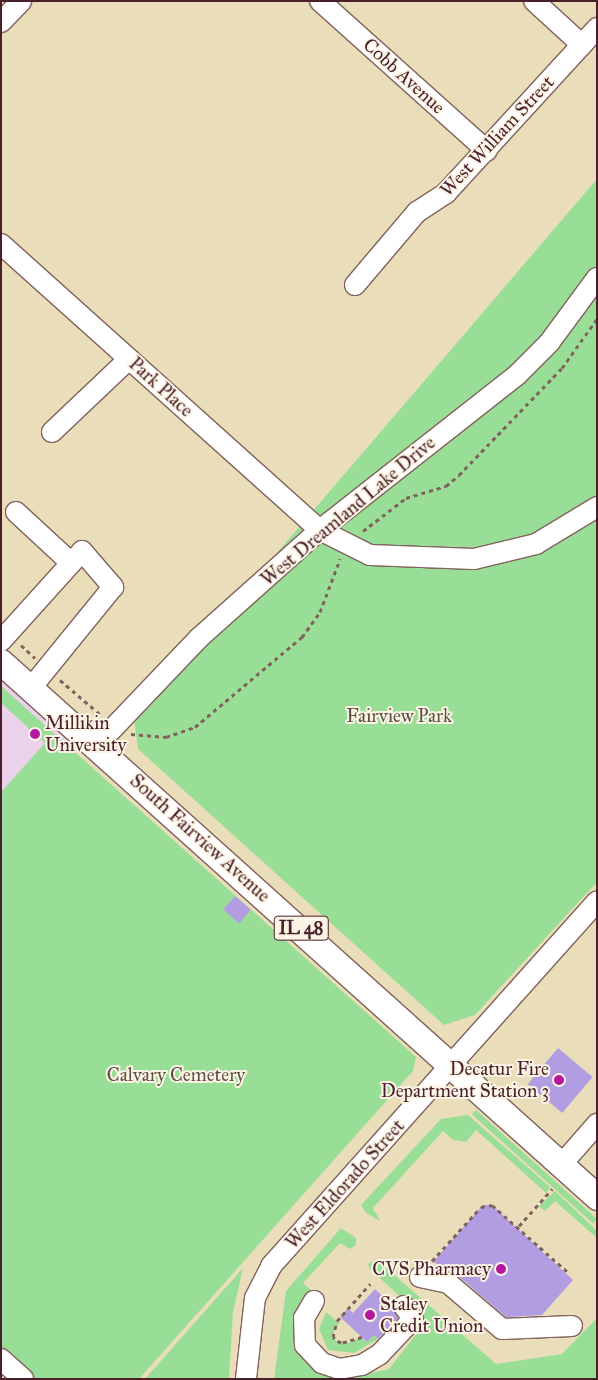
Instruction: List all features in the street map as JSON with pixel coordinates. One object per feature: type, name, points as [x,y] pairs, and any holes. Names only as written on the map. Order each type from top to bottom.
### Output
[{"type":"main road","name":"South Fairview Avenue","points":[[1,662],[97,745],[597,1197]]},
{"type":"street","points":[[1,22],[21,1]]},
{"type":"street","name":"Cobb Avenue","points":[[320,1],[487,151]]},
{"type":"street","points":[[534,1],[582,44]]},
{"type":"street","name":"West William Street","points":[[355,285],[417,212],[446,193],[487,151],[597,28]]},
{"type":"street","name":"Park Place","points":[[1,244],[320,530],[370,555],[474,559],[536,544],[597,507]]},
{"type":"street","name":"West Dreamland Lake Drive","points":[[97,745],[200,638],[320,530],[517,374],[549,343],[597,278]]},
{"type":"street","points":[[52,432],[129,359]]},
{"type":"street","points":[[16,512],[71,563]]},
{"type":"street","points":[[1,641],[82,551],[113,587],[31,688]]},
{"type":"street","name":"West Eldorado Street","points":[[246,1379],[255,1298],[271,1266],[597,902]]},
{"type":"street","points":[[561,1165],[597,1124]]},
{"type":"street","points":[[428,1272],[448,1283],[502,1330],[569,1329]]},
{"type":"street","points":[[318,1304],[304,1318],[305,1345],[322,1363],[339,1369],[362,1365],[380,1354],[413,1319],[404,1306]]},
{"type":"street","points":[[1,1359],[23,1379]]},
{"type":"path","points":[[356,537],[406,498],[446,486],[562,368],[597,319]]},
{"type":"path","points":[[130,734],[166,737],[195,727],[302,637],[320,612],[340,558]]},
{"type":"path","points":[[518,1226],[552,1189]]},
{"type":"path","points":[[428,1272],[485,1204],[518,1226],[570,1274]]},
{"type":"path","points":[[362,1338],[341,1343],[333,1338],[336,1321],[370,1284]]},
{"type":"shaded area","name":"Millikin University","points":[[1,663],[74,729],[1,809]]},
{"type":"green space","name":"Fairview Park","points":[[597,179],[597,882],[475,1015],[444,1025],[138,749],[134,720]]},
{"type":"green space","name":"Calvary Cemetery","points":[[1,686],[416,1057],[413,1071],[139,1379],[30,1379],[1,1352],[1,792],[45,743],[1,703]]},
{"type":"green space","points":[[476,1110],[597,1219],[593,1224],[472,1114]]},
{"type":"green space","points":[[468,1115],[550,1187],[546,1193],[476,1130],[466,1142],[453,1140],[443,1131],[373,1208],[380,1221],[366,1213],[361,1205],[441,1119]]},
{"type":"green space","points":[[555,1191],[597,1231],[597,1238],[555,1201],[545,1211],[539,1206]]},
{"type":"green space","points":[[341,1228],[356,1238],[356,1245],[350,1249],[340,1243],[303,1283],[313,1292],[298,1337],[358,1376],[389,1369],[421,1328],[414,1309],[370,1269],[368,1264],[376,1259],[496,1364],[562,1354],[597,1318],[597,1379],[274,1379],[286,1291]]},
{"type":"green space","points":[[243,1268],[233,1312],[229,1379],[145,1379]]},
{"type":"green space","points":[[326,1312],[339,1323],[333,1333],[336,1341],[348,1343],[362,1337],[367,1342],[374,1335],[378,1339],[354,1353],[328,1350],[319,1329]]},
{"type":"building","points":[[235,896],[251,910],[239,923],[223,910]]},
{"type":"building","name":"Decatur Fire Department Station 3","points":[[558,1048],[592,1077],[562,1113],[528,1084]]},
{"type":"building","name":"CVS Pharmacy","points":[[483,1205],[492,1205],[573,1280],[542,1315],[506,1317],[456,1274],[433,1262]]},
{"type":"building","name":"Staley Credit Union","points":[[375,1289],[392,1305],[398,1318],[378,1339],[374,1335],[367,1342],[340,1317],[348,1308],[353,1313]]},
{"type":"place","name":"Millikin University","points":[[35,734]]},
{"type":"place","name":"Decatur Fire Department Station 3","points":[[559,1080]]},
{"type":"place","name":"CVS Pharmacy","points":[[501,1269]]},
{"type":"place","name":"Staley Credit Union","points":[[370,1315]]}]
